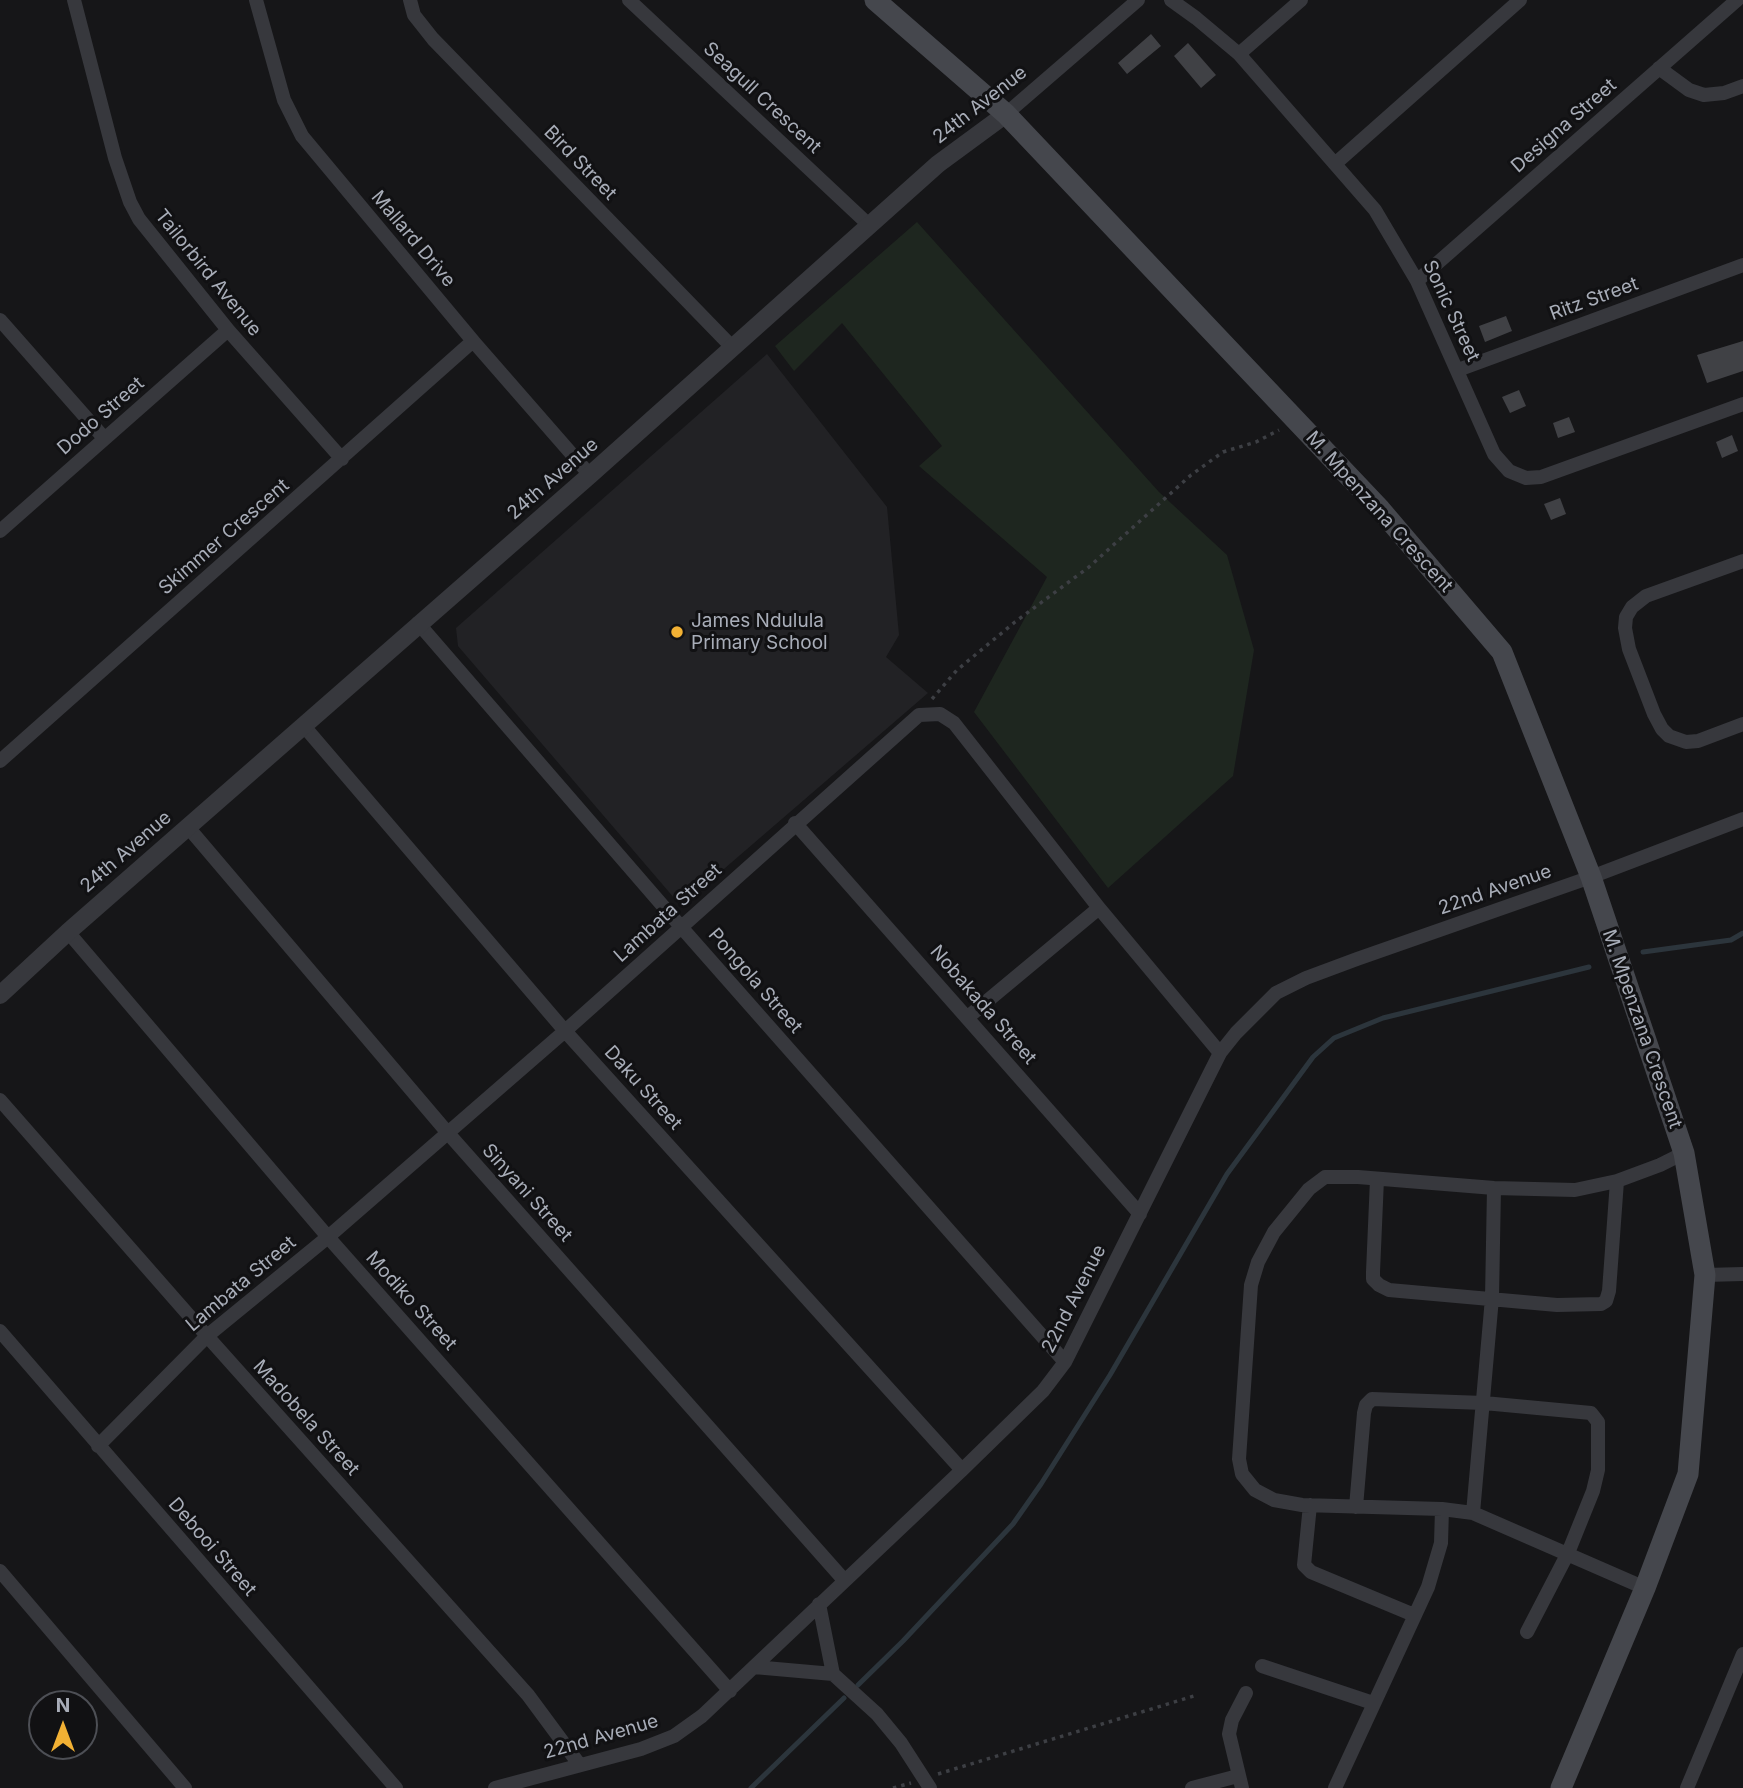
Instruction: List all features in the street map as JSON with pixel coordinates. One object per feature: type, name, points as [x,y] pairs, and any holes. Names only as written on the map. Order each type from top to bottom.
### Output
[{"type":"main road","name":"M. Mpenzana Crescent","points":[[875,0],[1006,114],[1380,509],[1502,652],[1591,877],[1684,1153],[1705,1275],[1688,1474],[1645,1588],[1561,1788]]},
{"type":"street","name":"Tailorbird Avenue","points":[[75,0],[115,158],[130,202],[139,219],[228,330],[342,459]]},
{"type":"street","name":"Mallard Drive","points":[[256,0],[284,100],[302,136],[473,341],[590,475]]},
{"type":"street","name":"Bird Street","points":[[410,0],[414,15],[433,39],[732,347]]},
{"type":"street","name":"Seagull Crescent","points":[[629,0],[869,225]]},
{"type":"street","name":"24th Avenue","points":[[0,995],[938,164],[1006,114],[1138,0]]},
{"type":"street","name":"Sonic Street","points":[[1171,0],[1239,54],[1375,210],[1417,281],[1494,454],[1509,471],[1525,478],[1556,473],[1743,404]]},
{"type":"street","points":[[1239,54],[1301,0]]},
{"type":"street","points":[[1336,163],[1520,0]]},
{"type":"street","name":"Designa Street","points":[[1417,281],[1737,0]]},
{"type":"street","points":[[1659,68],[1689,90],[1704,95],[1724,93],[1743,86]]},
{"type":"street","name":"Ritz Street","points":[[1458,370],[1743,265]]},
{"type":"street","points":[[0,320],[104,438]]},
{"type":"street","name":"Dodo Street","points":[[0,531],[228,330]]},
{"type":"street","name":"Skimmer Crescent","points":[[0,761],[473,341]]},
{"type":"street","points":[[1743,561],[1646,596],[1632,607],[1626,617],[1625,628],[1629,649],[1654,714],[1669,736],[1686,742],[1698,741],[1743,724]]},
{"type":"street","name":"Pongola Street","points":[[418,623],[682,928],[1065,1362]]},
{"type":"street","points":[[919,715],[940,714],[954,723],[1099,908],[1220,1053]]},
{"type":"street","name":"Lambata Street","points":[[98,1446],[207,1336],[328,1237],[565,1031],[919,715]]},
{"type":"street","name":"Daku Street","points":[[303,725],[565,1031],[962,1470]]},
{"type":"street","name":"22nd Avenue","points":[[495,1788],[641,1749],[674,1736],[730,1690],[1043,1391],[1065,1362],[1220,1053],[1236,1032],[1276,993],[1306,978],[1591,877],[1743,819]]},
{"type":"street","name":"Nobakada Street","points":[[795,823],[1140,1213]]},
{"type":"street","name":"Sinyani Street","points":[[187,827],[447,1132],[844,1580]]},
{"type":"street","points":[[968,1017],[1099,908]]},
{"type":"street","name":"Modiko Street","points":[[68,932],[328,1237],[730,1690]]},
{"type":"street","name":"Madobela Street","points":[[0,1100],[528,1695],[579,1764]]},
{"type":"street","name":"M. Mpenzana Crescent","points":[[1645,1588],[1473,1513],[1442,1509],[1310,1505],[1274,1500],[1263,1495],[1247,1482],[1240,1466],[1251,1285],[1264,1248],[1287,1216],[1318,1181],[1333,1177],[1494,1188],[1574,1190],[1617,1181],[1684,1153]]},
{"type":"street","points":[[1377,1179],[1373,1279],[1379,1286],[1389,1290],[1557,1305],[1604,1304],[1609,1291],[1617,1181]]},
{"type":"street","points":[[1473,1513],[1485,1403],[1492,1298],[1494,1188]]},
{"type":"street","points":[[1705,1275],[1743,1274]]},
{"type":"street","name":"Debooi Street","points":[[0,1331],[396,1788]]},
{"type":"street","points":[[1356,1507],[1364,1413],[1368,1402],[1378,1399],[1485,1403],[1582,1411],[1595,1416],[1598,1422],[1598,1470],[1593,1491],[1568,1553],[1527,1632]]},
{"type":"street","points":[[1310,1505],[1304,1565],[1311,1572],[1414,1615]]},
{"type":"street","points":[[1335,1788],[1428,1587],[1441,1543],[1442,1509]]},
{"type":"street","points":[[0,1571],[185,1788]]},
{"type":"street","points":[[819,1604],[833,1674],[877,1714],[928,1783]]},
{"type":"street","points":[[1689,1787],[1742,1658]]},
{"type":"street","points":[[1262,1666],[1373,1703]]},
{"type":"street","points":[[754,1667],[833,1674]]},
{"type":"street","points":[[1192,1788],[1240,1782],[1229,1734],[1232,1720],[1246,1693]]},
{"type":"path","points":[[919,715],[957,670],[1015,622],[1089,567],[1191,475],[1223,452],[1256,442],[1296,421]]},
{"type":"path","points":[[893,1788],[928,1783],[1194,1696]]},
{"type":"shaded area","points":[[917,222],[1159,492],[1227,555],[1254,650],[1233,776],[1108,888],[974,712],[1047,577],[919,466],[942,446],[842,323],[794,371],[775,346]]},
{"type":"shaded area","name":"James Ndulula Primary School","points":[[767,354],[887,507],[899,635],[886,657],[928,693],[681,906],[458,646],[456,628]]},
{"type":"building","points":[[1151,34],[1161,46],[1127,74],[1118,63]]},
{"type":"building","points":[[1188,43],[1216,75],[1201,88],[1174,56]]},
{"type":"building","points":[[1506,316],[1512,331],[1485,342],[1479,326]]},
{"type":"building","points":[[1743,341],[1743,371],[1707,383],[1697,355]]},
{"type":"building","points":[[1519,390],[1526,406],[1510,413],[1502,397]]},
{"type":"building","points":[[1569,417],[1575,432],[1558,438],[1553,423]]},
{"type":"building","points":[[1732,435],[1738,451],[1722,458],[1716,442]]},
{"type":"building","points":[[1560,498],[1566,514],[1551,520],[1544,504]]},
{"type":"waterway","points":[[1643,952],[1731,940],[1743,933]]},
{"type":"waterway","points":[[858,1685],[1013,1524],[1110,1375],[1227,1174],[1313,1057],[1334,1038],[1383,1018],[1589,967]]},
{"type":"waterway","points":[[751,1788],[844,1698]]},
{"type":"place","name":"James Ndulula Primary School","points":[[677,632]]}]
